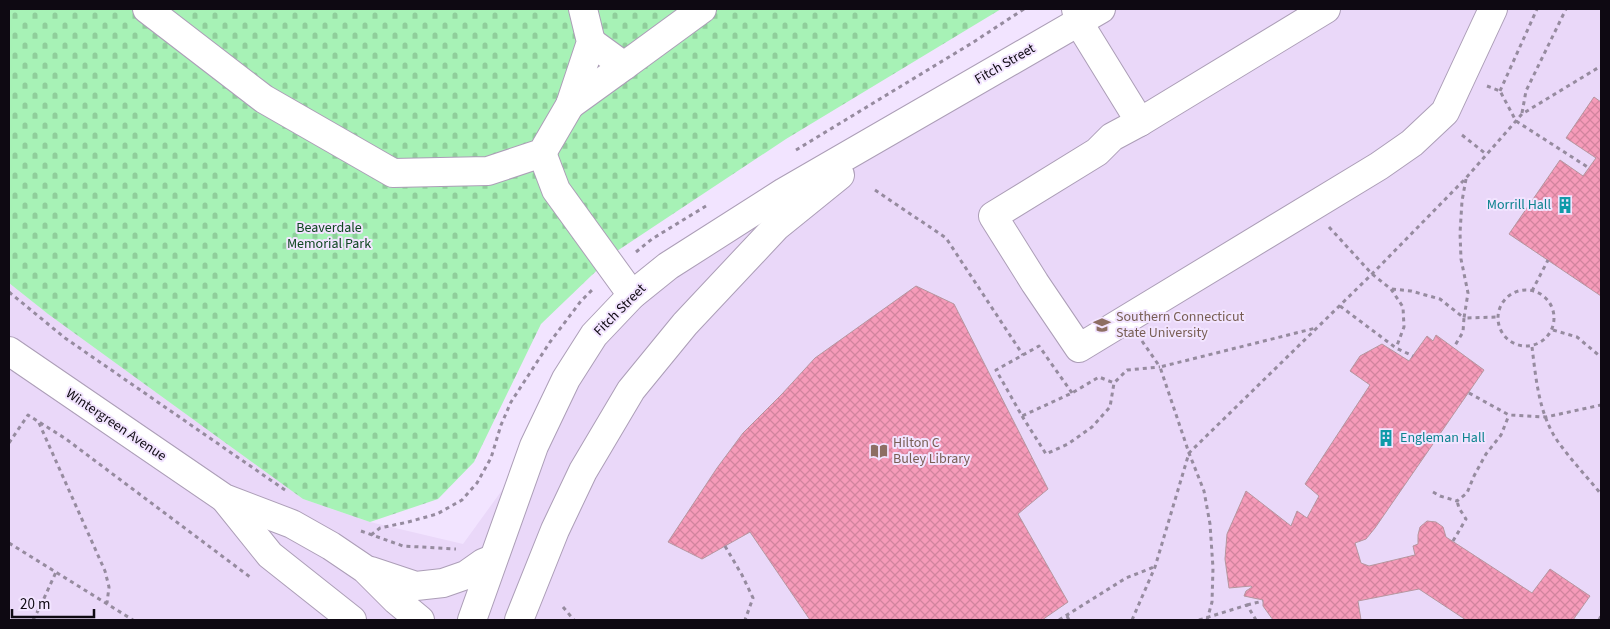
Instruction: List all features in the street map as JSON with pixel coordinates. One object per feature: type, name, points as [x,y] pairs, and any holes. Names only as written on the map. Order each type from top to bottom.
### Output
[{"type":"main road","points":[[147,9],[264,99],[393,172],[488,171],[542,153],[570,105],[591,42],[583,9]]},
{"type":"main road","points":[[570,105],[702,9]]},
{"type":"main road","points":[[1326,9],[1112,137],[1097,152],[993,216],[1034,283],[1079,348],[1379,166],[1412,143],[1445,112],[1493,9]]},
{"type":"main road","points":[[1085,13],[1140,122]]},
{"type":"main road","name":"Fitch Street","points":[[472,620],[534,446],[566,379],[594,335],[632,295],[668,266],[784,192],[1085,13]]},
{"type":"main road","points":[[591,42],[624,66]]},
{"type":"main road","name":"Fitch Street","points":[[519,620],[555,530],[583,471],[631,390],[685,324],[777,226],[909,119]]},
{"type":"main road","points":[[542,153],[556,190],[632,295]]},
{"type":"main road","name":"Wintergreen Avenue","points":[[13,364],[224,498],[292,524],[331,546],[365,569],[396,600],[420,620]]},
{"type":"main road","name":"Wintergreen Avenue","points":[[224,498],[270,555],[352,620]]},
{"type":"main road","points":[[365,569],[416,586],[443,583],[466,575],[493,558]]},
{"type":"path","points":[[1500,91],[1538,9]]},
{"type":"path","points":[[1522,114],[1526,91],[1566,9]]},
{"type":"path","points":[[1132,620],[1154,567],[1189,453],[1372,274],[1466,178],[1522,114],[1601,66]]},
{"type":"path","points":[[1485,85],[1500,91],[1516,121],[1589,168]]},
{"type":"path","points":[[1459,133],[1486,154]]},
{"type":"path","points":[[1454,347],[1463,332],[1468,293],[1461,258],[1460,233],[1466,178]]},
{"type":"path","points":[[875,190],[946,238],[1023,355]]},
{"type":"path","points":[[1311,207],[1372,274],[1391,289],[1403,308],[1404,327],[1396,348]]},
{"type":"path","points":[[1532,290],[1548,260]]},
{"type":"path","points":[[1391,289],[1411,291],[1440,299],[1464,318],[1498,317]]},
{"type":"path","points":[[1521,290],[1532,290],[1543,295],[1554,311],[1553,330],[1545,341],[1532,347],[1511,343],[1503,335],[1499,326],[1498,317],[1502,304],[1509,296],[1521,290]]},
{"type":"path","points":[[9,292],[65,338],[292,494]]},
{"type":"path","points":[[1340,306],[1396,348],[1413,356]]},
{"type":"path","points":[[1072,392],[1039,346],[996,370],[1046,454],[1068,444],[1092,427],[1110,407],[1114,383],[1127,370],[1160,367],[1317,328]]},
{"type":"path","points":[[1553,330],[1578,337],[1601,357]]},
{"type":"path","points":[[1532,347],[1538,394],[1546,417],[1558,442],[1601,494]]},
{"type":"path","points":[[1160,367],[1204,491],[1210,524],[1213,568],[1212,602],[1207,619]]},
{"type":"path","points":[[1022,416],[1099,377],[1114,383]]},
{"type":"path","points":[[1469,393],[1509,415],[1546,417],[1601,405]]},
{"type":"path","points":[[9,444],[28,415],[66,439],[254,580]]},
{"type":"path","points":[[1457,501],[1467,493],[1486,454],[1501,435],[1509,415]]},
{"type":"path","points":[[39,423],[105,571],[109,587],[107,603]]},
{"type":"path","points":[[1433,492],[1457,501]]},
{"type":"path","points":[[1453,541],[1466,519],[1457,501]]},
{"type":"path","points":[[356,529],[403,546],[453,548],[460,550]]},
{"type":"path","points":[[9,543],[133,620]]},
{"type":"path","points":[[725,546],[753,598],[744,620]]},
{"type":"path","points":[[1060,620],[1126,578],[1154,567]]},
{"type":"path","points":[[32,620],[42,605],[56,572]]},
{"type":"path","points":[[1200,620],[1263,601]]},
{"type":"path","points":[[1247,605],[1256,620]]},
{"type":"path","points":[[563,607],[574,620]]},
{"type":"path","points":[[1067,616],[1069,620]]},
{"type":"path","points":[[1599,620],[1601,616]]},
{"type":"shaded area","name":"Southern Connecticut State University","points":[[1101,9],[1601,9],[1601,620],[9,620],[9,283],[48,314],[303,499],[370,522],[463,544],[534,446],[632,295]]},
{"type":"green space","name":"Beaverdale Memorial Park","points":[[9,9],[1001,9],[786,139],[617,251],[541,324],[474,462],[438,499],[370,522],[303,499],[48,314],[9,283]]},
{"type":"building","name":"Morrill Hall","points":[[1594,97],[1601,102],[1601,296],[1509,234],[1560,160],[1583,176],[1596,158],[1566,138]]},
{"type":"building","name":"Hilton C Buley Library","points":[[916,286],[954,304],[1048,489],[1018,514],[1068,602],[1042,620],[810,620],[750,532],[702,559],[668,542],[717,468],[743,433],[815,358]]},
{"type":"building","name":"Engleman Hall","points":[[1436,335],[1484,370],[1375,528],[1366,539],[1355,543],[1361,563],[1369,566],[1415,555],[1413,546],[1418,544],[1420,527],[1427,521],[1436,522],[1443,527],[1446,537],[1532,593],[1550,569],[1590,596],[1573,620],[1466,620],[1419,589],[1358,601],[1361,620],[1273,620],[1263,606],[1263,600],[1244,596],[1251,586],[1229,588],[1225,559],[1227,534],[1246,491],[1291,526],[1297,511],[1307,518],[1319,496],[1305,484],[1370,385],[1350,371],[1360,356],[1382,344],[1409,361],[1427,336],[1433,341]]},
{"type":"place","name":"Morrill Hall","points":[[1565,205]]},
{"type":"place","name":"Southern Connecticut State University","points":[[1102,325]]},
{"type":"place","name":"Engleman Hall","points":[[1386,438]]},
{"type":"place","name":"Hilton C Buley Library","points":[[879,451]]}]
